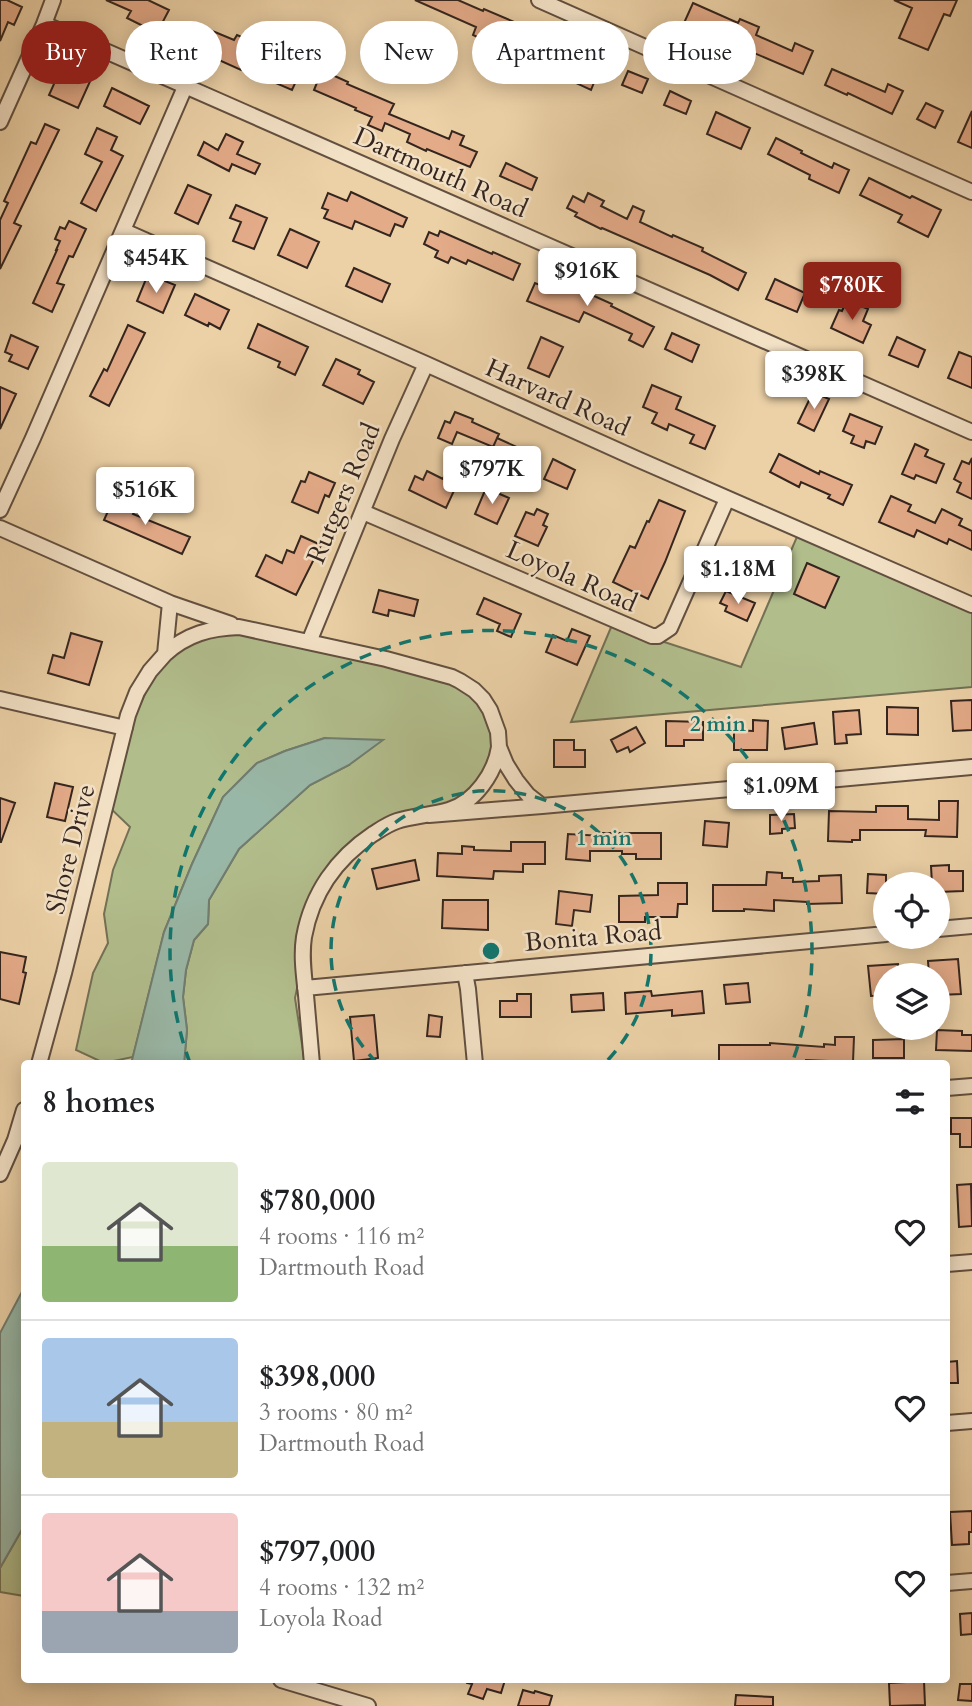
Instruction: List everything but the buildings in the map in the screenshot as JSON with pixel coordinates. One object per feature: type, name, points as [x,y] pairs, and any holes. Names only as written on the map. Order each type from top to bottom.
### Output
[{"type":"street","points":[[45,21],[54,0]]},
{"type":"street","points":[[539,0],[972,192]]},
{"type":"street","name":"Dartmouth Road","points":[[111,54],[972,432]]},
{"type":"street","points":[[0,122],[21,75]]},
{"type":"street","points":[[0,510],[185,87]]},
{"type":"street","name":"Harvard Road","points":[[124,231],[972,605]]},
{"type":"street","name":"Rutgers Road","points":[[309,642],[392,439],[426,364]]},
{"type":"street","name":"Loyola Road","points":[[363,512],[645,635],[658,636],[670,628],[727,499]]},
{"type":"street","points":[[0,528],[170,603],[239,627]]},
{"type":"street","points":[[165,654],[170,603]]},
{"type":"street","name":"Shore Drive","points":[[40,1060],[125,729],[137,692],[165,654],[187,637],[220,627],[239,627],[386,659],[452,677],[474,690],[483,699],[498,732],[499,747],[506,764],[528,794],[542,806]]},
{"type":"street","points":[[0,699],[125,729]]},
{"type":"street","points":[[312,1060],[303,961],[304,938],[318,894],[341,860],[381,829],[395,822],[451,810],[465,802],[486,780],[495,764],[499,747]]},
{"type":"street","points":[[429,815],[972,767]]},
{"type":"street","points":[[950,928],[972,926]]},
{"type":"street","name":"Bonita Road","points":[[305,988],[873,935]]},
{"type":"street","points":[[464,973],[475,1060]]},
{"type":"street","points":[[950,1088],[972,1086]]},
{"type":"street","points":[[0,1174],[21,1120]]},
{"type":"street","points":[[950,1264],[972,1262]]},
{"type":"street","points":[[950,1423],[972,1421]]},
{"type":"street","points":[[950,1583],[972,1581]]},
{"type":"street","points":[[291,1683],[368,1706]]},
{"type":"green space","points":[[799,532],[972,606],[972,687],[571,722],[612,625],[741,667]]},
{"type":"green space","points":[[217,625],[468,684],[493,718],[495,749],[484,776],[453,804],[409,815],[320,881],[295,998],[304,1060],[184,1060],[187,1030],[183,997],[186,970],[194,940],[208,924],[209,900],[239,849],[310,785],[349,765],[325,738],[257,763],[223,797],[164,932],[133,1057],[98,1060],[76,1050],[93,973],[108,943],[104,914],[113,870],[130,827],[106,804],[117,755],[162,657]]},
{"type":"green space","points":[[21,1531],[21,1596],[0,1592],[0,1568]]},
{"type":"shaded area","points":[[325,738],[383,740],[349,765],[310,785],[239,849],[209,900],[208,924],[194,940],[186,970],[183,997],[187,1030],[184,1060],[132,1060],[164,932],[223,797],[257,763]]},
{"type":"shaded area","points":[[21,1294],[21,1531],[0,1568],[0,1333]]}]
